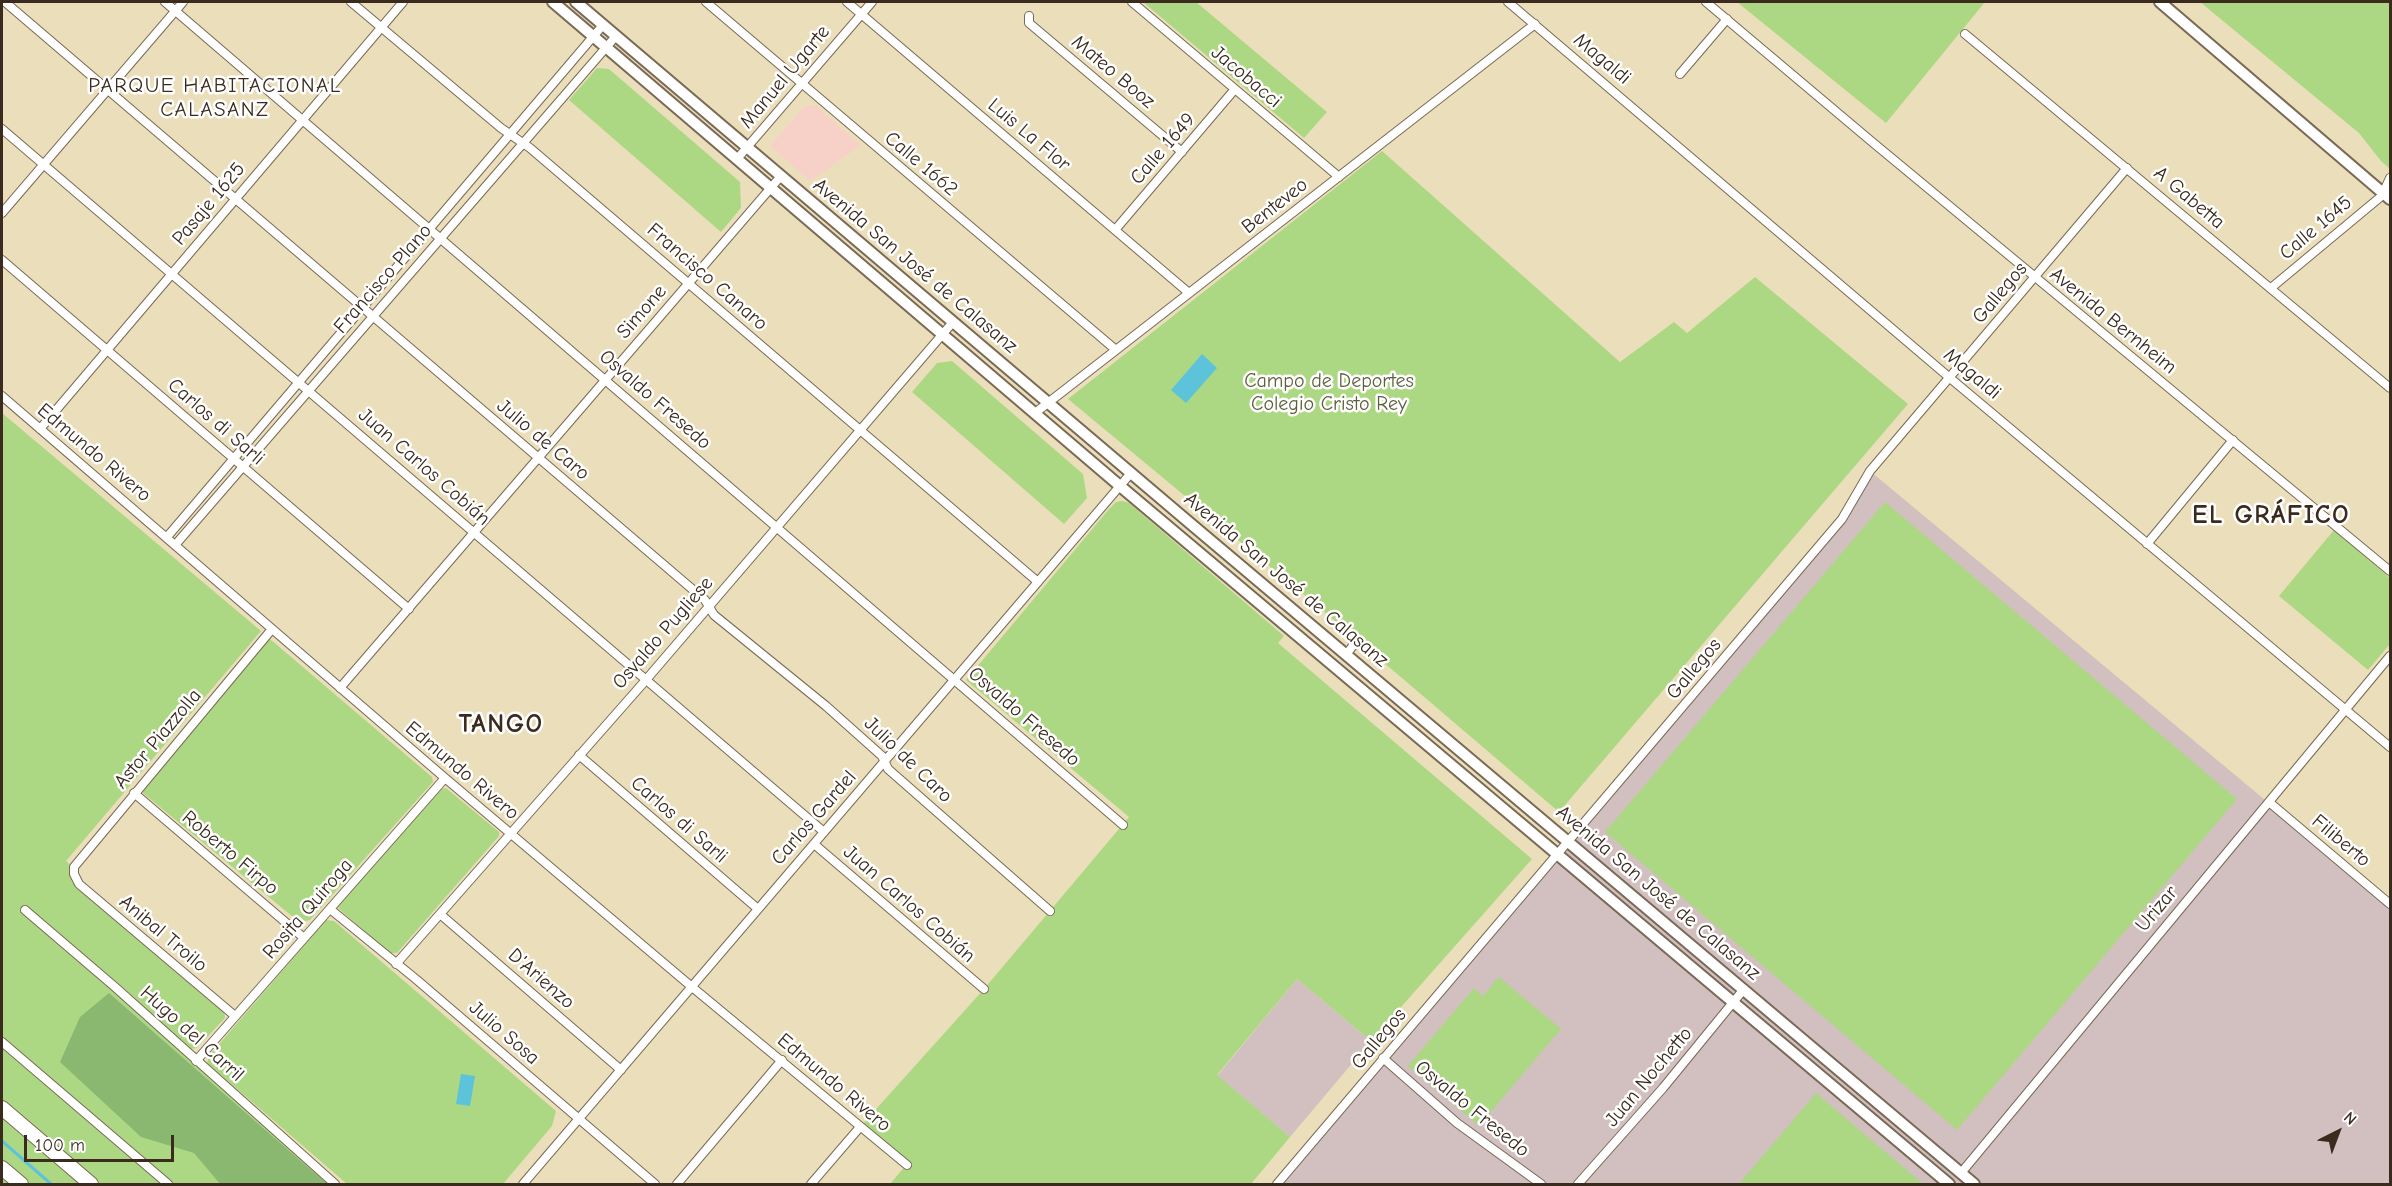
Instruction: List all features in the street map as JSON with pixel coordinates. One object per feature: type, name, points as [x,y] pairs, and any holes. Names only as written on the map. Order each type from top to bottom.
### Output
[{"type":"highway","points":[[2,1108],[91,1185]]},
{"type":"highway","points":[[2,1168],[21,1185]]},
{"type":"main road","name":"Avenida San José de Calasanz","points":[[553,2],[1120,486],[1950,1185]]},
{"type":"main road","name":"Avenida San José de Calasanz","points":[[576,2],[1974,1185]]},
{"type":"main road","points":[[2160,2],[2388,193]]},
{"type":"main road","name":"Urizar","points":[[1950,1185],[1961,1173]]},
{"type":"street","name":"Julio de Caro","points":[[5,2],[705,600],[714,615],[826,706],[882,756],[888,769],[1050,911]]},
{"type":"street","name":"Osvaldo Fresedo","points":[[165,2],[1123,825]]},
{"type":"street","points":[[2,213],[183,2]]},
{"type":"street","name":"Francisco Canaro","points":[[351,2],[523,143],[1038,582]]},
{"type":"street","name":"Pasaje 1625","points":[[40,429],[403,2]]},
{"type":"street","name":"Calle 1662","points":[[706,2],[1116,350]]},
{"type":"street","name":"Luis La Flor","points":[[847,2],[1189,293]]},
{"type":"street","name":"Manuel Ugarte","points":[[737,159],[872,2]]},
{"type":"street","name":"Jacobacci","points":[[1132,2],[1339,177]]},
{"type":"street","name":"Magaldi","points":[[1508,2],[1950,378],[2391,747]]},
{"type":"street","name":"Avenida Bernheim","points":[[1706,2],[2391,571]]},
{"type":"street","name":"Mateo Booz","points":[[1029,16],[1029,23],[1182,152]]},
{"type":"street","points":[[1680,74],[1727,19]]},
{"type":"street","name":"Benteveo","points":[[1035,413],[1535,24]]},
{"type":"street","name":"Francisco Plano","points":[[167,537],[603,25]]},
{"type":"street","name":"A Gabetta","points":[[1965,34],[2391,388]]},
{"type":"street","name":"Francisco Plano","points":[[176,544],[616,36]]},
{"type":"street","name":"Calle 1649","points":[[1115,230],[1235,89]]},
{"type":"street","name":"Juan Carlos Cobián","points":[[2,129],[824,832]]},
{"type":"street","name":"Gallegos","points":[[1277,1185],[1842,519],[1870,471],[2127,168]]},
{"type":"street","name":"Simone","points":[[340,688],[782,176]]},
{"type":"street","points":[[2388,193],[2391,178]]},
{"type":"street","name":"Calle 1645","points":[[2271,288],[2388,193]]},
{"type":"street","name":"Carlos di Sarli","points":[[2,260],[409,609]]},
{"type":"street","name":"Osvaldo Pugliese","points":[[396,964],[645,681],[953,322]]},
{"type":"street","name":"Edmundo Rivero","points":[[2,396],[445,778],[860,1128],[907,1165]]},
{"type":"street","points":[[2147,544],[2233,441]]},
{"type":"street","name":"Carlos Gardel","points":[[523,1185],[1131,473]]},
{"type":"street","name":"Astor Piazzolla","points":[[74,874],[77,862],[272,628]]},
{"type":"street","points":[[1346,655],[1357,640]]},
{"type":"street","name":"Urizar","points":[[1961,1173],[2391,657]]},
{"type":"street","name":"Carlos di Sarli","points":[[579,755],[758,909]]},
{"type":"street","name":"Rosita Quiroga","points":[[196,1061],[445,778]]},
{"type":"street","name":"Roberto Firpo","points":[[134,793],[304,938]]},
{"type":"street","name":"Filiberto","points":[[2270,802],[2391,904]]},
{"type":"street","name":"Juan Carlos Cobián","points":[[814,844],[984,989]]},
{"type":"street","name":"Anibal Troilo","points":[[74,874],[79,884],[235,1016]]},
{"type":"street","name":"Julio Sosa","points":[[330,909],[655,1185]]},
{"type":"street","name":"Hugo del Carril","points":[[25,910],[115,987],[336,1185]]},
{"type":"street","name":"D'Arienzo","points":[[440,914],[621,1070]]},
{"type":"street","name":"Juan Nochetto","points":[[1578,1185],[1655,1097],[1744,989]]},
{"type":"street","points":[[2,1042],[168,1185]]},
{"type":"street","name":"Osvaldo Fresedo","points":[[1383,1058],[1457,1123],[1541,1185]]},
{"type":"street","points":[[677,1185],[782,1060]]},
{"type":"street","points":[[811,1185],[860,1128]]},
{"type":"shaded area","points":[[815,105],[861,145],[810,181],[770,146],[805,106]]},
{"type":"shaded area","points":[[1870,471],[2390,904],[2390,1184],[1277,1184],[1842,519]]},
{"type":"shaded area","points":[[1297,979],[1371,1041],[1290,1137],[1217,1076]]},
{"type":"green space","points":[[1143,2],[1196,2],[1327,112],[1304,138]]},
{"type":"green space","points":[[1737,2],[1985,2],[1886,123]]},
{"type":"green space","points":[[2200,2],[2390,2],[2390,169],[2359,133]]},
{"type":"green space","points":[[597,68],[609,69],[740,182],[741,208],[721,232],[569,100]]},
{"type":"green space","name":"Campo de Deportes Colegio Cristo Rey","points":[[1382,151],[1620,362],[1674,322],[1687,333],[1755,277],[1908,404],[1559,812],[1314,603],[1068,399]]},
{"type":"green space","points":[[952,361],[1083,474],[1087,498],[1064,524],[912,392],[937,363]]},
{"type":"green space","points":[[2,413],[261,631],[66,861],[72,866],[70,875],[72,882],[224,1012],[225,1018],[197,1048],[190,1049],[125,989],[28,907],[25,910],[335,1184],[2,1184]]},
{"type":"green space","points":[[1116,502],[1129,503],[1284,636],[1278,643],[1532,859],[1371,1041],[1297,979],[1217,1075],[1290,1137],[1251,1184],[890,1184],[907,1164],[860,1127],[984,989],[1129,817],[966,680],[1109,509]]},
{"type":"green space","points":[[1885,502],[2237,799],[1957,1130],[1605,832]]},
{"type":"green space","points":[[2334,530],[2390,578],[2390,644],[2368,670],[2279,596]]},
{"type":"green space","points":[[270,639],[432,777],[433,782],[310,920],[299,922],[143,793],[145,785],[263,644]]},
{"type":"green space","points":[[446,788],[499,832],[499,836],[397,953],[390,953],[338,908],[338,903],[442,789]]},
{"type":"green space","points":[[326,920],[334,921],[556,1111],[552,1126],[503,1184],[347,1184],[207,1063],[209,1056]]},
{"type":"green space","points":[[1499,977],[1561,1029],[1479,1126],[1408,1066],[1474,988],[1483,996]]},
{"type":"green space","points":[[109,993],[327,1184],[220,1184],[194,1153],[141,1137],[60,1062],[80,1017]]},
{"type":"green space","points":[[1816,1093],[1923,1184],[1739,1184]]},
{"type":"water","points":[[1202,354],[1217,368],[1186,403],[1171,390]]},
{"type":"water","points":[[461,1074],[475,1076],[470,1106],[456,1104]]},
{"type":"waterway","points":[[2,1141],[51,1184]]},
{"type":"district","name":"PARQUE HABITACIONAL CALASANZ","points":[[215,98]]},
{"type":"district","name":"EL GRÁFICO","points":[[2271,516]]},
{"type":"district","name":"TANGO","points":[[501,725]]}]
